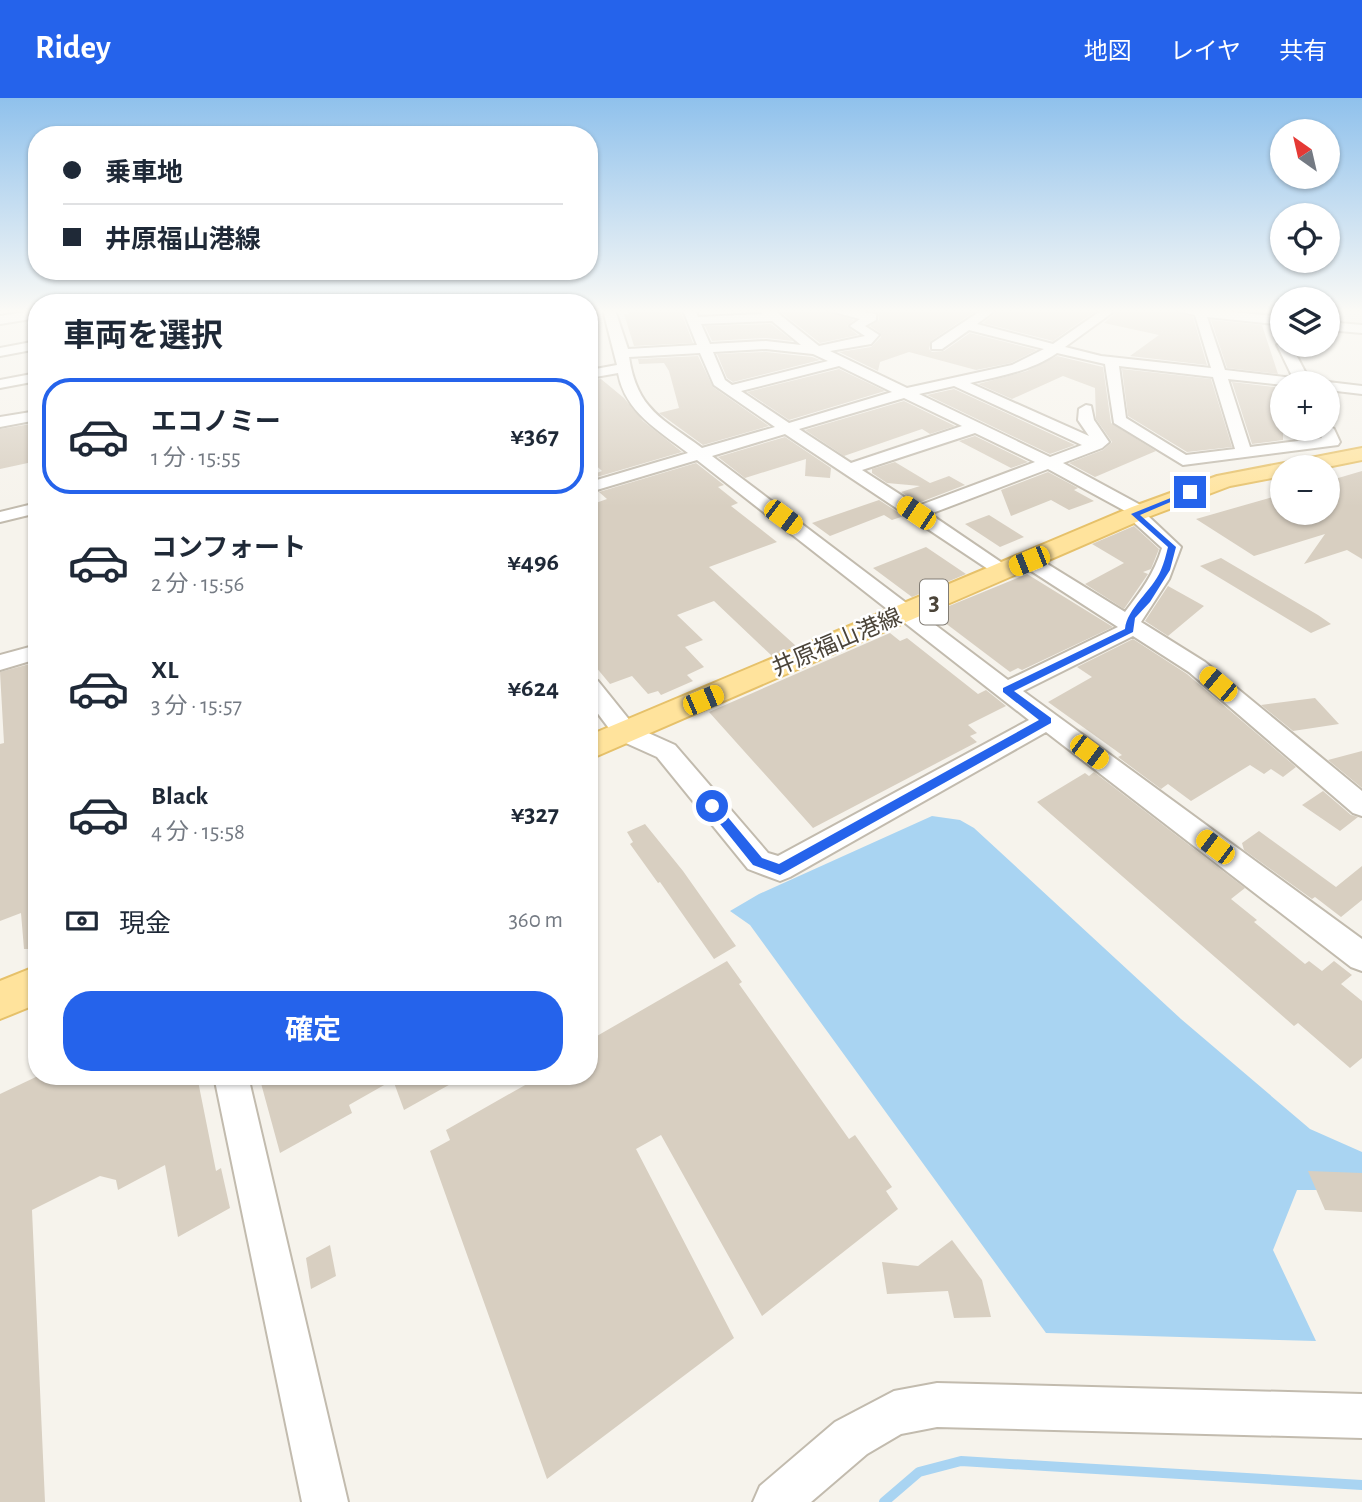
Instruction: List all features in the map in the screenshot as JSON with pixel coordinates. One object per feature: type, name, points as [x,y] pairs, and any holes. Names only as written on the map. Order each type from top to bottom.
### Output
[{"type":"main road","points":[[1340,458],[1362,454]]},
{"type":"main road","name":"井原福山港線","points":[[598,745],[1137,513],[1225,481],[1270,472]]},
{"type":"main road","points":[[0,1000],[28,989]]},
{"type":"street","points":[[625,376],[628,392],[641,409],[1006,690],[1362,957]]},
{"type":"street","points":[[716,376],[719,382],[729,390],[1004,571]]},
{"type":"street","points":[[729,390],[786,376]]},
{"type":"street","points":[[868,376],[1051,463],[1137,513],[1172,547],[1166,570],[1147,600],[1130,618],[1129,630],[1006,690]]},
{"type":"street","points":[[598,485],[905,393],[983,376]]},
{"type":"street","points":[[1113,376],[1119,420],[1183,460],[1332,441]]},
{"type":"street","points":[[1220,376],[1244,452]]},
{"type":"street","points":[[1240,376],[1270,379]]},
{"type":"street","points":[[0,384],[28,379]]},
{"type":"street","points":[[957,382],[1096,444]]},
{"type":"street","points":[[1340,387],[1362,390]]},
{"type":"street","points":[[916,513],[1101,442],[1086,420],[1086,409]]},
{"type":"street","points":[[0,422],[28,417]]},
{"type":"street","points":[[848,469],[976,427]]},
{"type":"street","points":[[0,517],[28,510]]},
{"type":"street","points":[[1029,561],[1197,667],[1362,806]]},
{"type":"street","points":[[0,663],[28,655]]},
{"type":"street","points":[[598,697],[626,733],[666,751],[758,861],[780,869],[1047,721]]},
{"type":"street","points":[[234,1085],[325,1502]]},
{"type":"street","points":[[776,1502],[851,1438],[894,1413],[937,1405],[1362,1416]]},
{"type":"water","points":[[932,816],[960,820],[974,828],[1181,1019],[1310,1129],[1362,1152],[1362,1190],[1297,1190],[1273,1250],[1316,1341],[1046,1333],[750,925],[730,911],[759,894]]},
{"type":"building","points":[[670,376],[707,376],[713,387],[769,426],[703,445],[659,413],[679,408]]},
{"type":"building","points":[[726,376],[759,376],[733,382]]},
{"type":"building","points":[[813,376],[853,376],[885,391],[789,420],[747,392]]},
{"type":"building","points":[[1010,376],[1104,376],[1111,423],[1156,451],[1095,477],[1069,463],[1103,450],[1112,442],[1096,419],[1095,388],[1063,376],[1012,399],[978,384]]},
{"type":"building","points":[[1123,376],[1180,376],[1211,379],[1232,447],[1187,452],[1128,416]]},
{"type":"building","points":[[598,379],[624,398],[643,421],[682,452],[598,477],[598,472],[602,471],[598,467]]},
{"type":"building","points":[[1232,382],[1270,386],[1270,441],[1275,441],[1252,444]]},
{"type":"building","points":[[954,389],[1075,445],[1050,454],[927,395]]},
{"type":"building","points":[[904,401],[955,426],[930,434],[922,429],[844,456],[805,430]]},
{"type":"building","points":[[28,424],[28,463],[0,469],[0,429]]},
{"type":"building","points":[[975,436],[1028,462],[1011,468],[959,441]]},
{"type":"building","points":[[785,437],[831,468],[830,478],[805,476],[806,459],[745,478],[718,457]]},
{"type":"building","points":[[895,462],[930,483],[949,476],[965,485],[918,503],[901,492],[920,486],[887,483],[872,473],[872,469]]},
{"type":"building","points":[[696,463],[724,485],[718,487],[738,503],[731,506],[777,542],[709,567],[796,646],[772,656],[714,601],[677,615],[703,640],[685,647],[704,667],[687,675],[693,681],[661,695],[658,691],[648,694],[632,676],[610,684],[598,670],[598,502],[607,499],[599,492]]},
{"type":"building","points":[[1362,471],[1362,559],[1347,550],[1304,564],[1325,534],[1254,556],[1196,519],[1270,498],[1270,525],[1340,525],[1340,477]]},
{"type":"building","points":[[1048,472],[1078,488],[1074,490],[1094,501],[1069,510],[1051,500],[1011,516],[1001,490]]},
{"type":"building","points":[[879,500],[904,516],[892,520],[884,515],[830,536],[812,523]]},
{"type":"building","points":[[989,515],[1024,537],[1000,547],[965,524]]},
{"type":"building","points":[[1134,526],[1159,549],[1151,569],[1143,572],[1148,574],[1124,609],[1085,584],[1124,563],[1092,544]]},
{"type":"building","points":[[926,547],[966,574],[912,597],[873,568]]},
{"type":"building","points":[[1221,558],[1331,624],[1311,633],[1200,566]]},
{"type":"building","points":[[1027,574],[1113,627],[1022,670],[1018,668],[1010,672],[932,613]]},
{"type":"building","points":[[1168,586],[1204,606],[1168,636],[1145,621]]},
{"type":"building","points":[[890,633],[900,641],[907,638],[978,694],[986,690],[1006,706],[968,725],[977,733],[970,736],[977,742],[813,828],[709,712]]},
{"type":"building","points":[[1133,639],[1187,674],[1296,767],[1283,777],[1271,769],[1264,774],[1250,765],[1191,801],[1168,784],[1161,789],[1118,757],[1122,755],[1048,702],[1092,677],[1077,667]]},
{"type":"building","points":[[28,664],[28,949],[24,949],[21,913],[0,921],[0,744],[4,743],[0,672]]},
{"type":"building","points":[[1315,698],[1339,724],[1293,731],[1261,705]]},
{"type":"building","points":[[1362,751],[1362,788],[1328,760]]},
{"type":"building","points":[[1094,772],[1245,888],[1231,899],[1257,920],[1254,922],[1305,964],[1309,961],[1322,971],[1334,961],[1352,975],[1341,984],[1362,1001],[1362,1058],[1350,1068],[1298,1023],[1294,1026],[1037,802],[1085,773],[1089,776]]},
{"type":"building","points":[[1323,791],[1351,815],[1358,817],[1340,831],[1302,805]]},
{"type":"building","points":[[645,824],[683,871],[736,946],[714,959],[630,844],[633,842],[627,832]]},
{"type":"building","points":[[1259,831],[1336,887],[1362,866],[1362,900],[1341,917],[1315,897],[1312,899],[1244,850],[1242,843]]},
{"type":"building","points":[[727,961],[742,982],[739,984],[849,1139],[855,1135],[892,1187],[886,1191],[898,1209],[762,1316],[661,1135],[636,1149],[734,1338],[547,1479],[430,1151],[450,1140],[446,1130],[525,1085],[598,1085],[598,1035]]},
{"type":"building","points":[[28,1081],[28,1085],[199,1085],[216,1171],[221,1168],[230,1208],[178,1237],[165,1165],[118,1190],[116,1180],[100,1176],[32,1210],[45,1502],[0,1502],[0,1094]]},
{"type":"building","points":[[261,1085],[384,1085],[349,1105],[352,1113],[280,1153]]},
{"type":"building","points":[[395,1085],[449,1085],[404,1110]]},
{"type":"building","points":[[1308,1171],[1362,1173],[1362,1212],[1325,1210]]},
{"type":"building","points":[[952,1240],[982,1280],[991,1317],[954,1318],[948,1291],[887,1294],[882,1262],[918,1266]]},
{"type":"building","points":[[330,1245],[336,1276],[311,1289],[306,1258]]},
{"type":"waterway","points":[[884,1502],[919,1472],[961,1461],[1362,1485]]},
{"type":"route","points":[[712,806],[758,861],[780,869],[1047,721],[1006,690],[1129,630],[1130,618],[1147,600],[1166,570],[1172,547],[1135,514],[1190,492]]}]
